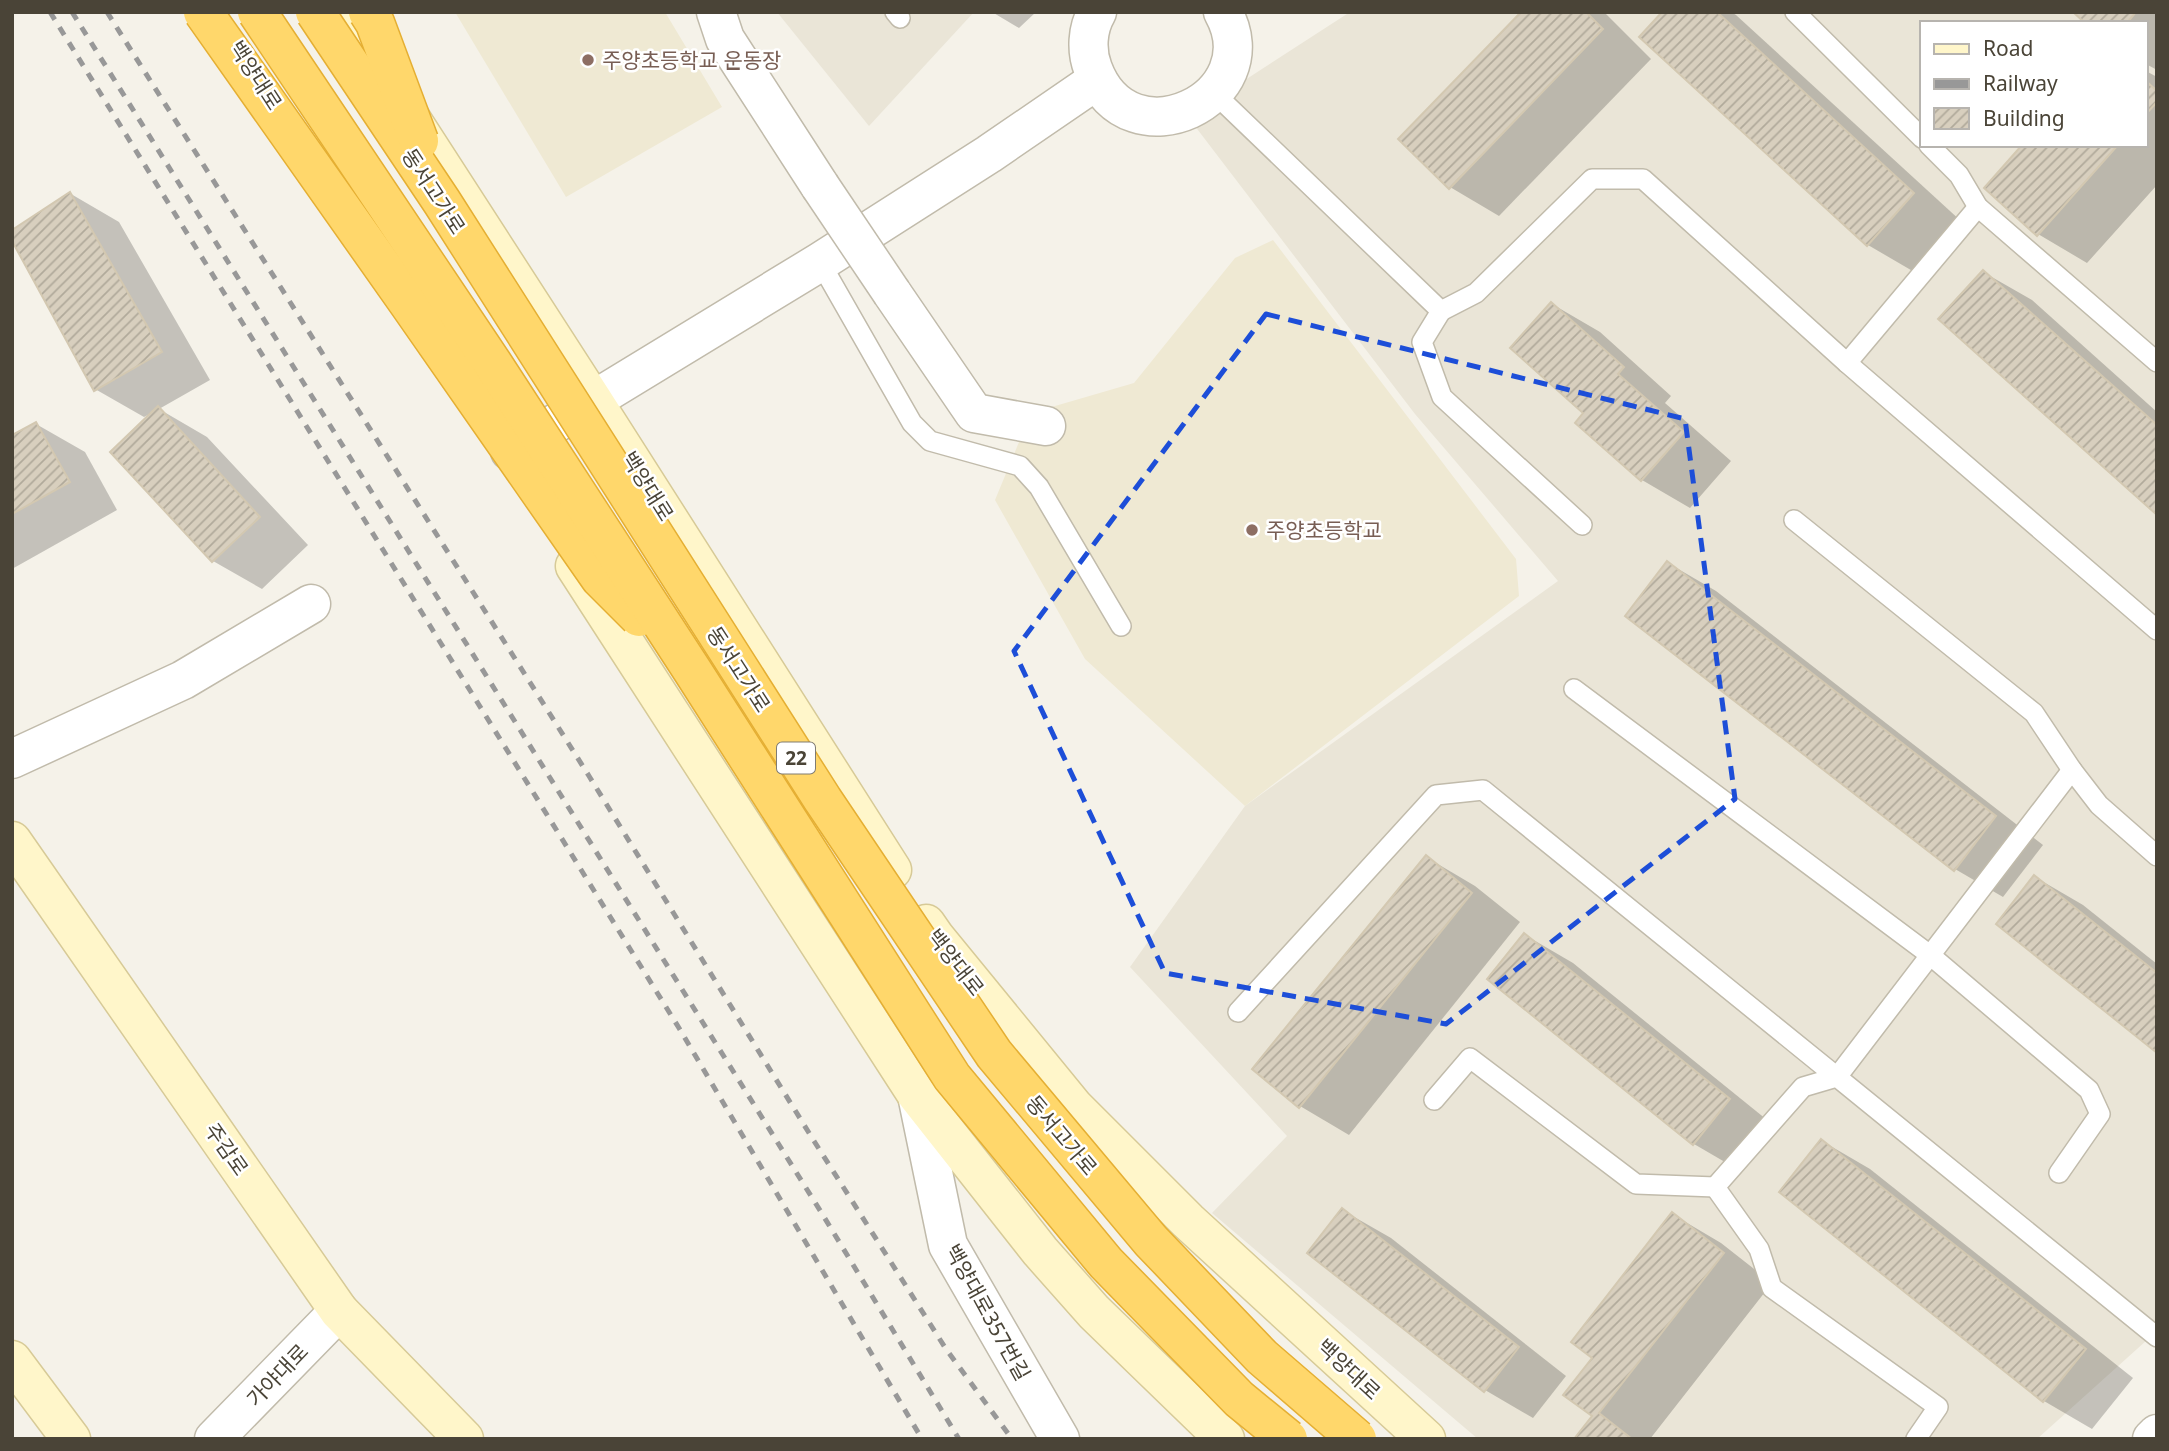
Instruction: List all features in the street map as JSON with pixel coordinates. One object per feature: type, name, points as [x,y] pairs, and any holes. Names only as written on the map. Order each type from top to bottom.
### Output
[{"type":"highway","points":[[203,12],[600,578],[692,670]]},
{"type":"highway","name":"동서고가로","points":[[257,12],[485,353],[692,670],[952,1077],[1107,1263],[1239,1399],[1288,1439]]},
{"type":"highway","name":"동서고가로","points":[[315,12],[442,202],[823,800],[994,1054],[1151,1241],[1262,1357],[1357,1439]]},
{"type":"highway","points":[[368,12],[375,23],[442,202]]},
{"type":"main road","name":"백양대로","points":[[215,12],[917,1095],[1040,1251],[1094,1312],[1225,1439]]},
{"type":"main road","name":"백양대로","points":[[342,12],[593,399],[934,937],[1074,1107],[1188,1221],[1426,1439]]},
{"type":"main road","name":"주감로","points":[[12,841],[340,1311],[464,1439]]},
{"type":"main road","points":[[12,1360],[71,1439]]},
{"type":"street","points":[[716,12],[725,39],[820,186],[974,413],[1046,426]]},
{"type":"street","points":[[1097,12],[1088,39],[1090,60],[1097,80],[1111,98],[1130,111],[1152,117],[1175,116],[1186,112],[1196,108],[1214,93],[1225,76],[1231,56],[1231,36],[1226,13]]},
{"type":"street","points":[[503,455],[820,262],[989,154],[1097,80]]},
{"type":"street","points":[[12,759],[183,680],[311,604]]},
{"type":"street","name":"백양대로357번길","points":[[917,1095],[948,1245],[1060,1439]]},
{"type":"street","name":"가야대로","points":[[214,1439],[340,1311]]},
{"type":"street","points":[[2152,1439],[2157,1434]]},
{"type":"lane","points":[[1795,12],[1920,136]]},
{"type":"lane","points":[[1214,93],[1441,311]]},
{"type":"lane","points":[[1931,147],[1959,175],[1978,207],[2157,362]]},
{"type":"lane","points":[[1583,525],[1442,397],[1422,342],[1441,311],[1476,293],[1592,179],[1643,179],[1847,363],[2157,630]]},
{"type":"lane","points":[[1847,363],[1978,207]]},
{"type":"lane","points":[[820,262],[912,424],[930,441],[1020,466],[1039,487],[1121,626]]},
{"type":"lane","points":[[1794,520],[2034,713],[2099,805],[2157,856]]},
{"type":"lane","points":[[1574,689],[1930,955],[2089,1090],[2100,1114],[2059,1173]]},
{"type":"lane","points":[[1715,1187],[1803,1087],[1837,1077],[2072,770]]},
{"type":"lane","points":[[1238,1012],[1436,795],[1483,790],[2157,1337]]},
{"type":"lane","points":[[1434,1100],[1470,1058],[1636,1184],[1715,1187]]},
{"type":"lane","points":[[1715,1187],[1759,1249],[1772,1288],[1938,1407],[1916,1439]]},
{"type":"highlighted area","points":[[1266,314],[1685,419],[1735,799],[1446,1024],[1165,973],[1014,651]]},
{"type":"shaded area","name":"주양초등학교 운동장","points":[[455,12],[665,12],[722,107],[566,197]]},
{"type":"shaded area","points":[[777,12],[974,12],[869,126]]},
{"type":"shaded area","points":[[1350,12],[2157,12],[2157,1331],[2037,1439],[1478,1439],[1212,1213],[1287,1136],[1130,967],[1245,806],[1558,581],[1415,414],[1188,117]]},
{"type":"shaded area","name":"주양초등학교","points":[[1273,240],[1516,559],[1519,596],[1245,806],[1085,659],[995,500],[1031,413],[1134,383],[1235,258]]},
{"type":"building","points":[[1521,12],[1586,12],[1603,29],[1449,189],[1398,139]]},
{"type":"building","points":[[1662,12],[1717,12],[1914,193],[1867,246],[1639,37]]},
{"type":"building","points":[[2073,12],[2136,12],[2129,21],[2083,21]]},
{"type":"building","points":[[2148,83],[2157,91],[2157,102],[2148,112]]},
{"type":"building","points":[[2020,147],[2116,147],[2037,236],[1984,188]]},
{"type":"building","points":[[70,192],[162,352],[94,391],[12,241],[12,230]]},
{"type":"building","points":[[1983,270],[2157,425],[2157,515],[1938,319]]},
{"type":"building","points":[[1551,302],[1624,367],[1618,374],[1684,432],[1641,481],[1575,423],[1583,413],[1510,348]]},
{"type":"building","points":[[158,406],[260,517],[212,562],[110,452]]},
{"type":"building","points":[[36,422],[70,482],[12,514],[12,435]]},
{"type":"building","points":[[1667,561],[1996,816],[1954,871],[1625,616]]},
{"type":"building","points":[[1426,855],[1472,893],[1299,1108],[1252,1069]]},
{"type":"building","points":[[2034,875],[2157,973],[2157,1053],[1996,924]]},
{"type":"building","points":[[1524,933],[1730,1099],[1693,1145],[1487,979]]},
{"type":"building","points":[[1821,1139],[2086,1349],[2043,1402],[1779,1192]]},
{"type":"building","points":[[1342,1208],[1519,1347],[1484,1392],[1307,1253]]},
{"type":"building","points":[[1672,1212],[1724,1253],[1599,1413],[1632,1439],[1574,1439],[1592,1416],[1563,1395],[1592,1358],[1571,1342]]},
{"type":"railway","points":[[50,12],[679,1028],[922,1439]]},
{"type":"railway","points":[[72,12],[821,1212],[959,1439]]},
{"type":"railway","points":[[107,12],[589,776],[814,1141],[946,1349],[1012,1439]]},
{"type":"place","name":"주양초등학교 운동장","points":[[588,60]]},
{"type":"place","name":"주양초등학교","points":[[1252,530]]}]
